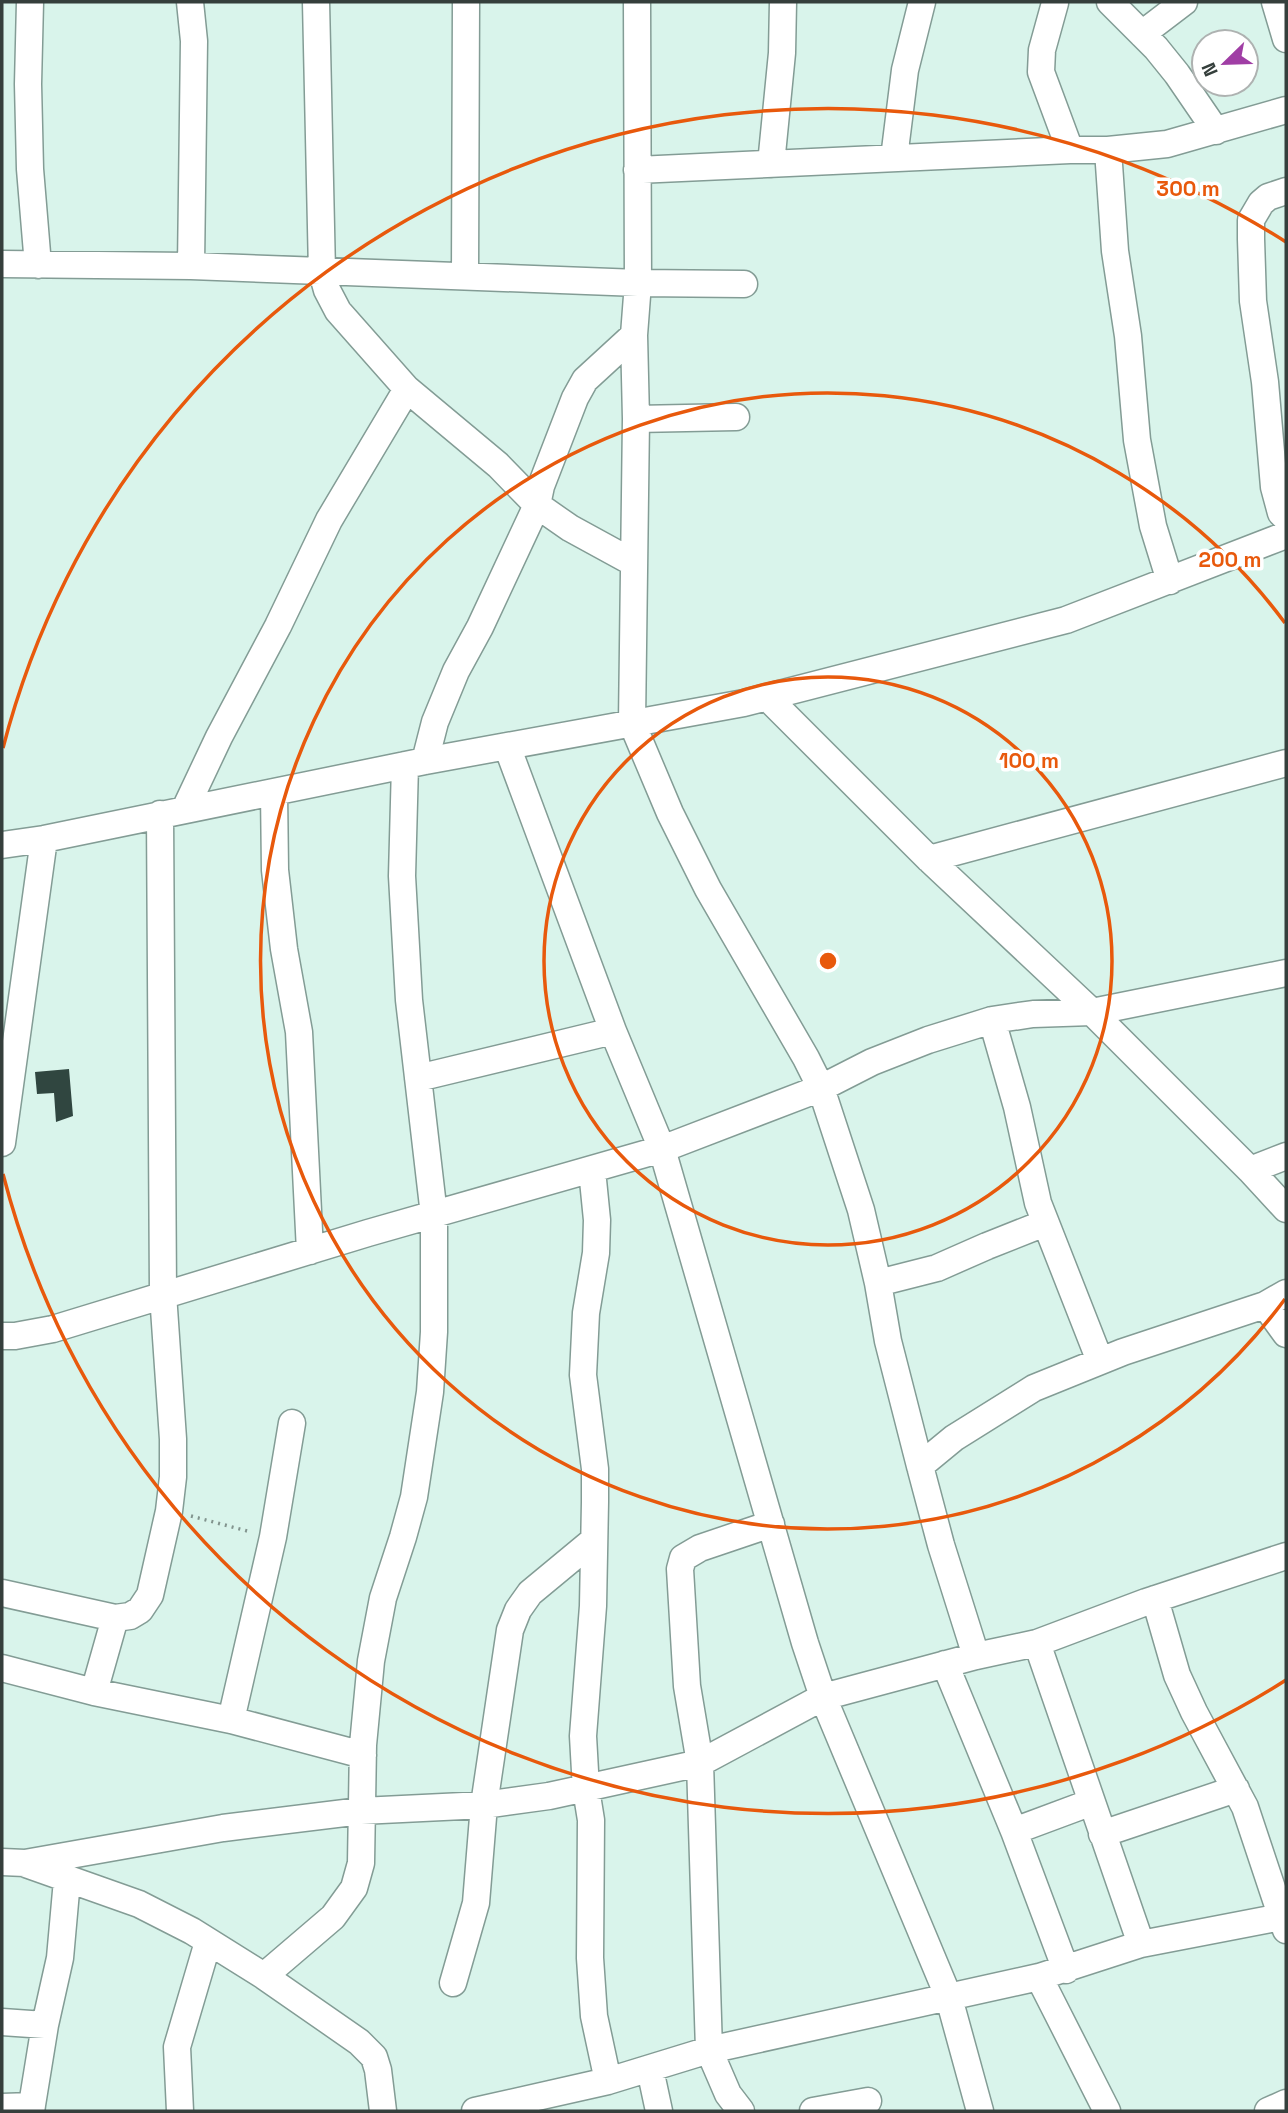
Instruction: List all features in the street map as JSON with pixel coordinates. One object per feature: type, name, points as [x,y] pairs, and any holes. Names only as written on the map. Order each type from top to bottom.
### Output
[{"type":"street","points":[[30,2],[27,84],[30,169],[38,265]]},
{"type":"street","points":[[190,2],[194,41],[191,266]]},
{"type":"street","points":[[316,2],[322,272],[327,290],[338,311],[407,389],[498,465],[537,505],[570,528],[634,563]]},
{"type":"street","points":[[465,276],[466,2]]},
{"type":"street","points":[[637,2],[638,283],[634,335],[636,419],[632,723],[670,813],[708,889],[821,1088],[858,1198],[878,1283],[888,1341],[920,1466],[941,1545],[976,1656]]},
{"type":"street","points":[[771,164],[782,53],[783,2]]},
{"type":"street","points":[[894,158],[905,70],[922,2]]},
{"type":"street","points":[[1110,2],[1177,74],[1216,131]]},
{"type":"street","points":[[1142,34],[1184,2]]},
{"type":"street","points":[[1275,2],[1286,39]]},
{"type":"street","points":[[1055,3],[1042,50],[1041,72],[1070,150]]},
{"type":"street","points":[[637,170],[1108,150],[1167,145],[1286,110]]},
{"type":"street","points":[[1108,150],[1115,251],[1128,336],[1137,440],[1153,526],[1170,581]]},
{"type":"street","points":[[1286,191],[1268,197],[1255,211],[1251,220],[1253,301],[1265,382],[1274,487],[1281,513],[1286,518]]},
{"type":"street","points":[[2,264],[191,266],[638,283],[744,284]]},
{"type":"street","points":[[264,1976],[333,1917],[355,1888],[361,1863],[363,1755],[370,1673],[383,1598],[404,1537],[414,1497],[430,1392],[434,1332],[434,1215],[409,1000],[402,876],[415,763],[456,671],[480,627],[537,505],[541,486],[575,398],[585,380],[634,335]]},
{"type":"street","points":[[2,1593],[115,1618],[130,1616],[140,1611],[150,1595],[169,1511],[173,1477],[163,1294],[172,812],[219,737],[278,626],[329,520],[407,389]]},
{"type":"street","points":[[636,419],[736,417]]},
{"type":"street","points":[[2,845],[767,697],[1066,620],[1286,535]]},
{"type":"street","points":[[767,697],[929,859],[1093,1012],[1286,1209]]},
{"type":"street","points":[[507,746],[613,1031],[662,1149],[823,1697],[949,1998],[980,2111]]},
{"type":"street","points":[[929,859],[1286,763]]},
{"type":"street","points":[[274,792],[277,883],[284,949],[299,1032],[310,1251]]},
{"type":"street","points":[[2,1143],[44,839]]},
{"type":"street","points":[[2,1336],[53,1329],[163,1294],[662,1149],[821,1088],[872,1062],[928,1040],[992,1020],[1033,1014],[1093,1012],[1286,972]]},
{"type":"street","points":[[992,1020],[1017,1107],[1038,1203],[1100,1361]]},
{"type":"street","points":[[418,1078],[613,1031]]},
{"type":"street","points":[[1250,1170],[1286,1156]]},
{"type":"street","points":[[592,1170],[597,1220],[596,1253],[586,1313],[583,1375],[594,1469],[593,1606],[583,1737],[591,1820],[590,1958],[594,2016],[608,2081]]},
{"type":"street","points":[[878,1283],[937,1268],[1045,1223]]},
{"type":"street","points":[[920,1466],[954,1438],[1034,1388],[1100,1361],[1276,1299],[1286,1334]]},
{"type":"street","points":[[231,1720],[273,1537],[292,1423]]},
{"type":"street","points":[[741,2111],[728,2094],[709,2050],[700,1763],[687,1686],[680,1569],[683,1558],[700,1548],[771,1524]]},
{"type":"street","points":[[453,1983],[476,1903],[484,1805],[510,1630],[518,1610],[530,1593],[594,1540]]},
{"type":"street","points":[[14,1863],[223,1828],[361,1811],[484,1805],[586,1789],[700,1763],[823,1697],[976,1656],[1037,1643],[1155,1599],[1286,1556]]},
{"type":"street","points":[[475,2111],[608,2081],[709,2050],[1039,1977],[1141,1944],[1285,1921],[1245,1807],[1177,1675],[1155,1599]]},
{"type":"street","points":[[94,1692],[115,1618]]},
{"type":"street","points":[[1037,1643],[1141,1944]]},
{"type":"street","points":[[945,1664],[1014,1831],[1066,1970]]},
{"type":"street","points":[[2,1668],[94,1692],[231,1720],[363,1755]]},
{"type":"street","points":[[1102,1834],[1236,1789]]},
{"type":"street","points":[[1014,1831],[1092,1802]]},
{"type":"street","points":[[14,1863],[139,1904],[264,1976],[368,2049],[378,2070],[383,2111]]},
{"type":"street","points":[[2,2107],[32,2109],[45,2025],[60,1958],[67,1880]]},
{"type":"street","points":[[180,2111],[177,2047],[208,1942]]},
{"type":"street","points":[[1039,1977],[1107,2111]]},
{"type":"street","points":[[2,2022],[45,2025]]},
{"type":"street","points":[[650,2068],[659,2111]]},
{"type":"street","points":[[813,2111],[868,2101]]},
{"type":"street","points":[[1268,2111],[1286,2103]]},
{"type":"path","points":[[169,1511],[273,1537]]},
{"type":"building","points":[[69,1069],[73,1116],[56,1122],[54,1093],[37,1094],[35,1072]]}]
